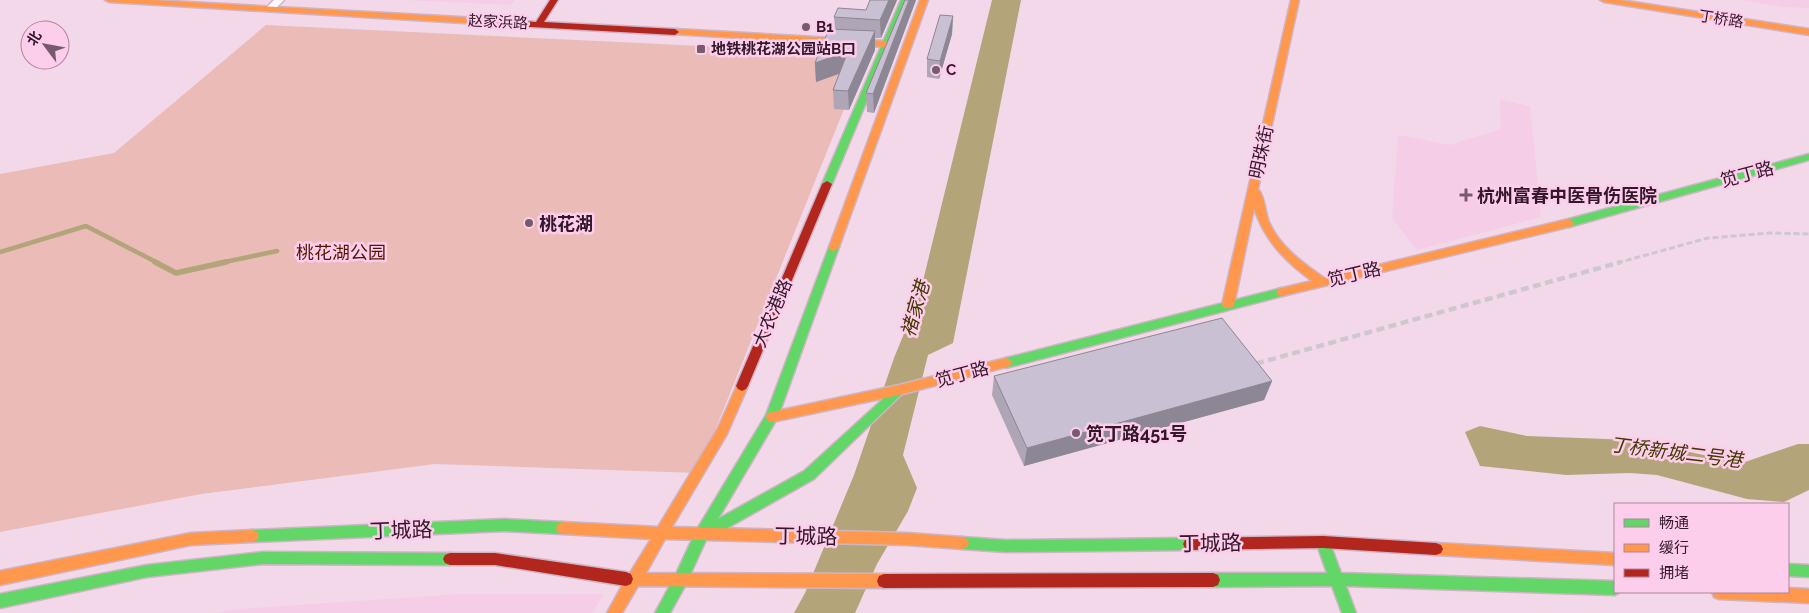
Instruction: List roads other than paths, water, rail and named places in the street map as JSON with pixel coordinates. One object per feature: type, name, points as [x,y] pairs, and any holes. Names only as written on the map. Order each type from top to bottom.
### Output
[{"type":"main road","name":"赵家浜路","points":[[110,0],[886,44]]},
{"type":"main road","points":[[539,24],[554,0]]},
{"type":"main road","name":"大农港路","points":[[614,613],[723,430],[905,0]]},
{"type":"main road","name":"大农港路","points":[[662,613],[701,535],[772,417],[924,0]]},
{"type":"main road","name":"明珠街","points":[[1228,305],[1295,0]]},
{"type":"main road","name":"丁桥路","points":[[1604,0],[1809,32]]},
{"type":"main road","name":"丁桥路","points":[[1674,0],[1809,21]]},
{"type":"main road","name":"笕丁路","points":[[772,417],[899,390],[1228,305],[1554,227],[1809,157]]},
{"type":"main road","points":[[1255,181],[1257,210],[1268,236],[1292,262],[1322,282]]},
{"type":"main road","name":"笕丁路","points":[[701,535],[809,475],[899,390]]},
{"type":"main road","name":"丁城路","points":[[0,578],[191,539],[505,525],[701,535],[907,539],[1006,546],[1323,542],[1614,559]]},
{"type":"main road","points":[[1323,542],[1349,613]]},
{"type":"main road","name":"丁城路","points":[[0,600],[147,571],[263,558],[494,559],[634,580],[886,579],[1063,581],[1338,579],[1614,588]]},
{"type":"main road","points":[[1789,570],[1809,571]]},
{"type":"main road","points":[[1742,593],[1809,596]]},
{"type":"street","points":[[270,9],[279,0]]},
{"type":"water","name":"褚家港","points":[[992,0],[1021,0],[953,343],[928,355],[903,455],[917,488],[908,511],[877,564],[855,613],[794,613],[805,593],[854,475],[894,358],[919,297]]},
{"type":"water","name":"丁桥新城二号港","points":[[1480,426],[1527,436],[1632,440],[1742,463],[1798,444],[1809,444],[1809,490],[1784,502],[1747,499],[1657,475],[1630,473],[1566,475],[1480,466],[1465,432]]},
{"type":"waterway","points":[[0,252],[86,226],[158,263]]},
{"type":"waterway","points":[[220,263],[277,251]]},
{"type":"waterway","points":[[155,262],[176,273],[226,262]]},
{"type":"railway","points":[[1617,263],[1708,238],[1771,233],[1809,234]]},
{"type":"railway","points":[[1244,367],[1621,262]]},
{"type":"place","name":"B1","points":[[806,27]]},
{"type":"place","name":"地铁桃花湖公园站B口","points":[[701,49]]},
{"type":"place","name":"C","points":[[936,70]]},
{"type":"place","name":"杭州富春中医骨伤医院","points":[[1466,195]]},
{"type":"place","name":"桃花湖","points":[[529,223]]},
{"type":"place","name":"笕丁路451号","points":[[1076,433]]},
{"type":"park label","name":"桃花湖公园","points":[[341,252]]}]
